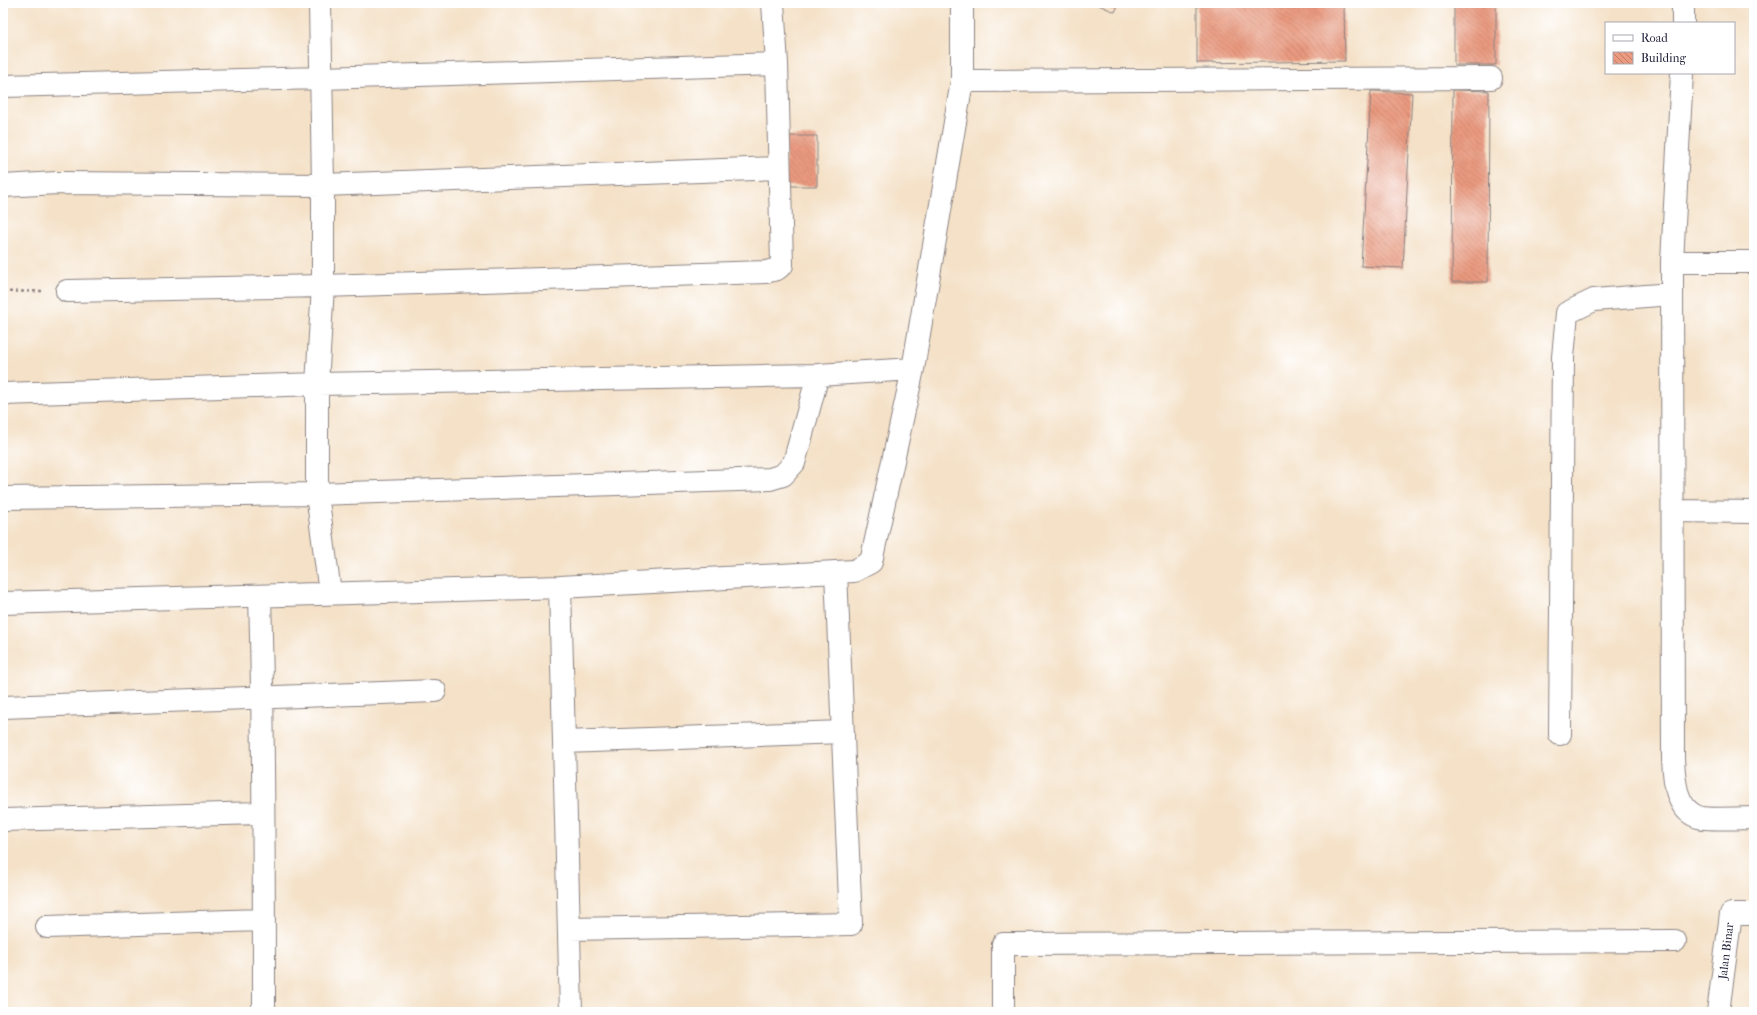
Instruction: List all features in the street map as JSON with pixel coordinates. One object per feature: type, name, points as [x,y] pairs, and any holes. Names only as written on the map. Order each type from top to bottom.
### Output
[{"type":"street","points":[[320,3],[324,184],[322,286],[317,384],[318,494],[330,593]]},
{"type":"street","points":[[67,291],[322,286],[766,272],[777,269],[782,265],[773,3]]},
{"type":"street","points":[[3,604],[560,587],[836,572],[854,570],[871,562],[913,369],[962,81],[962,3]]},
{"type":"street","points":[[1683,3],[1683,22]]},
{"type":"street","points":[[3,86],[776,64]]},
{"type":"street","points":[[1682,74],[1672,262],[1674,510],[1673,758],[1675,785],[1685,809],[1698,817],[1754,818]]},
{"type":"street","points":[[962,81],[1491,78]]},
{"type":"street","points":[[3,186],[57,183],[324,184],[779,168]]},
{"type":"street","points":[[1672,262],[1754,262]]},
{"type":"street","points":[[1560,734],[1563,357],[1567,313],[1594,300],[1672,294]]},
{"type":"street","points":[[3,394],[317,384],[818,374],[913,369]]},
{"type":"street","points":[[3,498],[318,494],[770,479],[783,475],[794,463],[818,374]]},
{"type":"street","points":[[1674,510],[1754,512]]},
{"type":"street","points":[[569,929],[851,924],[836,572]]},
{"type":"street","points":[[560,587],[571,1012]]},
{"type":"street","points":[[260,597],[263,696],[264,920],[264,1006],[261,1012]]},
{"type":"street","points":[[3,707],[263,696],[435,691]]},
{"type":"street","points":[[564,742],[843,732]]},
{"type":"street","points":[[3,820],[263,813]]},
{"type":"street","name":"Jalan Binar","points":[[1718,1012],[1730,914],[1754,914]]},
{"type":"street","points":[[47,927],[264,920]]},
{"type":"street","points":[[1003,1012],[1003,944],[1675,940]]},
{"type":"path","points":[[3,292],[67,291]]},
{"type":"building","points":[[1094,3],[1119,3],[1115,12]]},
{"type":"building","points":[[1197,3],[1344,3],[1345,61],[1197,63]]},
{"type":"building","points":[[1454,3],[1496,3],[1496,65],[1454,65]]},
{"type":"building","points":[[1453,90],[1489,91],[1488,282],[1452,282]]},
{"type":"building","points":[[1371,91],[1412,93],[1403,268],[1361,266]]},
{"type":"building","points":[[786,136],[817,136],[817,186],[785,186]]}]
